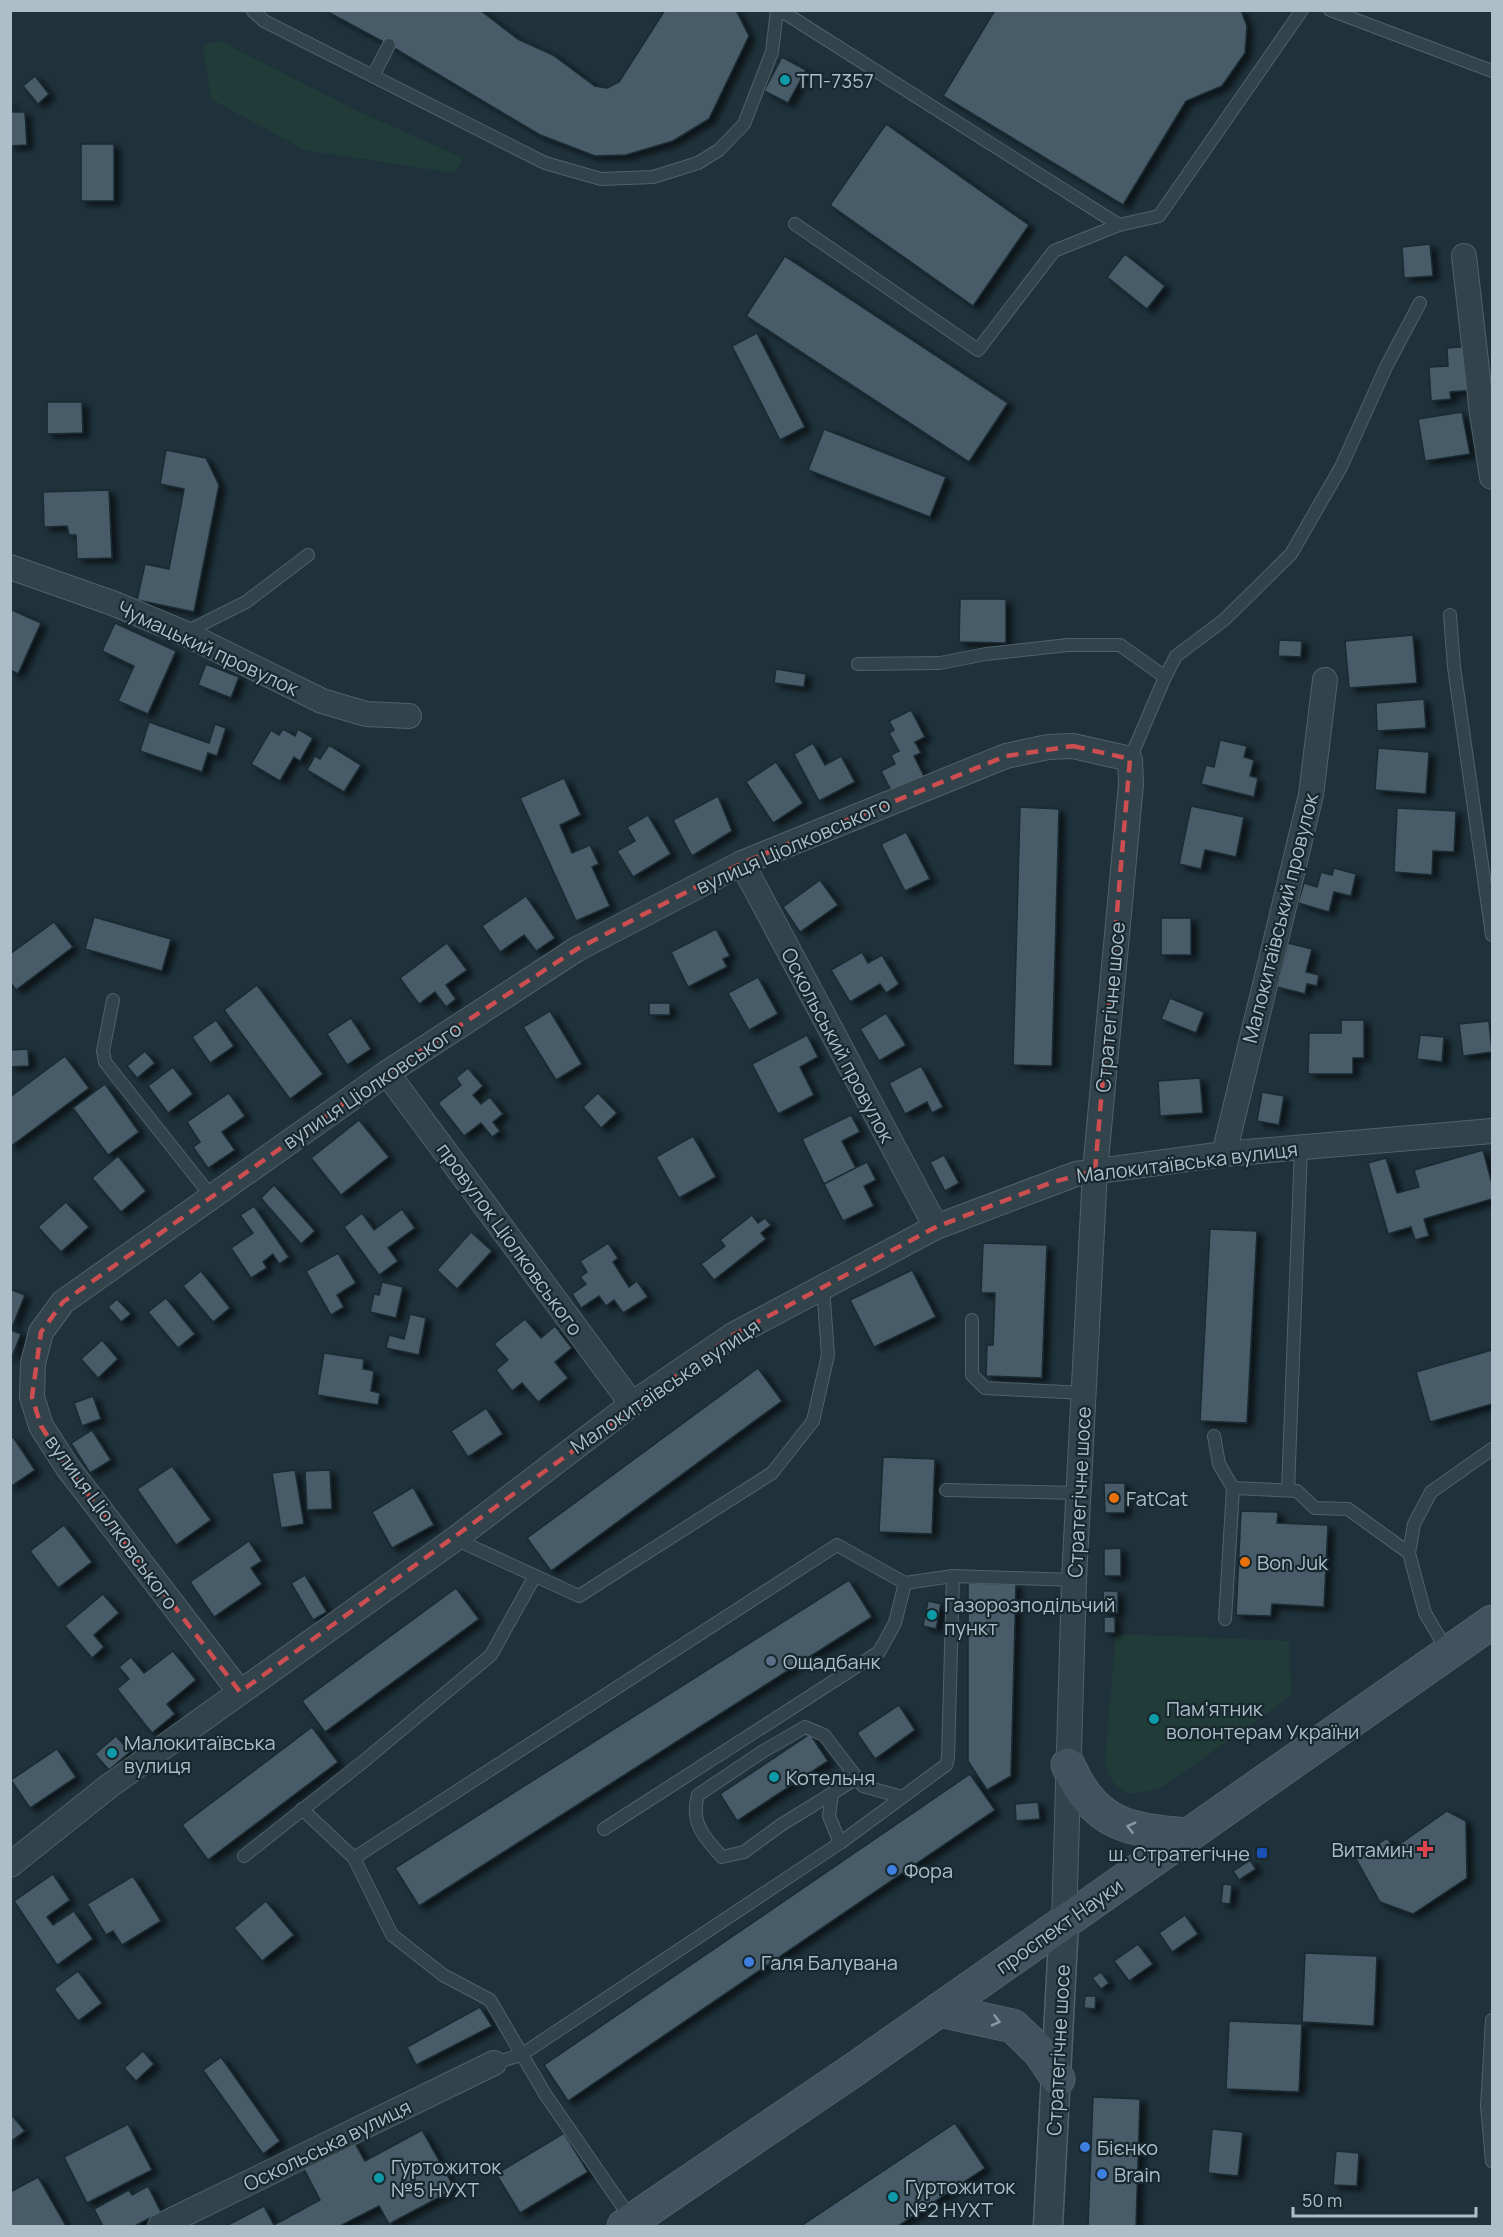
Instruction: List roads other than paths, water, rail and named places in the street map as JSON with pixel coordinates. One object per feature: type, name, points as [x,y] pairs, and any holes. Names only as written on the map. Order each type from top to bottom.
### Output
[{"type":"main road","name":"проспект Науки","points":[[628,2224],[939,2010],[1492,1622]]},
{"type":"main road","points":[[1068,1765],[1084,1795],[1108,1819],[1147,1831],[1188,1835]]},
{"type":"main road","points":[[939,2010],[1012,2026],[1040,2052],[1058,2079]]},
{"type":"street","points":[[1464,256],[1482,414],[1492,477]]},
{"type":"street","name":"Чумацький провулок","points":[[10,567],[115,604],[184,633],[322,701],[366,714],[409,716]]},
{"type":"street","name":"Малокитаївський провулок","points":[[1224,1154],[1311,795],[1325,680]]},
{"type":"street","name":"вулиця Ціолковського","points":[[240,1692],[68,1468],[41,1426],[32,1397],[33,1363],[40,1332],[63,1302],[387,1073],[577,949],[741,863],[1006,756],[1048,747],[1073,746],[1130,759]]},
{"type":"street","name":"Стратегічне шосе","points":[[1048,2226],[1058,2079],[1074,1580],[1095,1171],[1131,784],[1130,759]]},
{"type":"street","name":"Оскольський провулок","points":[[741,863],[936,1227]]},
{"type":"street","name":"провулок Ціолковського","points":[[387,1073],[632,1404]]},
{"type":"street","name":"Малокитаївська вулиця","points":[[10,1865],[109,1785],[455,1539],[632,1404],[732,1335],[936,1227],[1053,1182],[1095,1171],[1224,1154],[1492,1131]]},
{"type":"street","name":"Оскольська вулиця","points":[[160,2226],[494,2063]]},
{"type":"lane","points":[[252,10],[264,21],[545,163],[601,179],[653,177],[698,163],[720,150],[744,124],[772,52],[778,10],[1119,225]]},
{"type":"lane","points":[[795,224],[978,350],[1054,251],[1119,225],[1159,216],[1302,10]]},
{"type":"lane","points":[[1330,10],[1492,71]]},
{"type":"lane","points":[[373,76],[389,45]]},
{"type":"lane","points":[[1130,759],[1176,656],[1224,620],[1291,554],[1341,467],[1386,367],[1420,303]]},
{"type":"lane","points":[[184,633],[246,602],[308,555]]},
{"type":"lane","points":[[1450,615],[1456,678],[1492,935]]},
{"type":"lane","points":[[858,664],[940,663],[986,654],[1068,645],[1120,645],[1165,677]]},
{"type":"lane","points":[[114,1000],[103,1051],[105,1062],[211,1196]]},
{"type":"lane","points":[[1287,1490],[1301,1148]]},
{"type":"lane","points":[[455,1539],[579,1596],[772,1473],[813,1422],[828,1355],[823,1287]]},
{"type":"lane","points":[[972,1320],[972,1375],[985,1388],[1083,1393]]},
{"type":"lane","points":[[1214,1436],[1219,1464],[1233,1488],[1225,1619]]},
{"type":"lane","points":[[1449,1653],[1425,1613],[1409,1553],[1414,1524],[1431,1492],[1492,1449]]},
{"type":"lane","points":[[1233,1488],[1297,1491],[1315,1508],[1348,1509],[1409,1553]]},
{"type":"lane","points":[[946,1490],[1078,1493]]},
{"type":"lane","points":[[354,1858],[837,1545],[905,1583],[953,1576],[1074,1580]]},
{"type":"lane","points":[[244,1856],[491,1655],[535,1576]]},
{"type":"lane","points":[[494,2063],[521,2055],[840,1843],[939,1772],[948,1758],[953,1576]]},
{"type":"lane","points":[[604,1829],[879,1652],[895,1623],[905,1583]]},
{"type":"lane","points":[[856,1778],[781,1825],[744,1852],[722,1857],[703,1836],[693,1810],[698,1795],[762,1752],[805,1727],[824,1734],[863,1786],[902,1797]]},
{"type":"lane","points":[[832,1795],[829,1816],[840,1843]]},
{"type":"lane","points":[[302,1809],[354,1858],[392,1935],[443,1974],[490,2000],[521,2055],[628,2224]]},
{"type":"lane","points":[[1492,2020],[1487,2106],[1492,2161]]},
{"type":"place","name":"ТП-7357","points":[[785,80]]},
{"type":"place","name":"FatCat","points":[[1114,1498]]},
{"type":"place","name":"Bon Juk","points":[[1245,1562]]},
{"type":"place","name":"Газорозподільчий пункт","points":[[932,1615]]},
{"type":"place","name":"Ощадбанк","points":[[771,1661]]},
{"type":"place","name":"Пам'ятник волонтерам України","points":[[1154,1719]]},
{"type":"place","name":"Малокитаївська вулиця","points":[[112,1753]]},
{"type":"place","name":"Котельня","points":[[774,1777]]},
{"type":"place","name":"Витамин","points":[[1425,1849]]},
{"type":"place","name":"ш. Стратегічне","points":[[1262,1853]]},
{"type":"place","name":"Фора","points":[[892,1870]]},
{"type":"place","name":"Галя Балувана","points":[[749,1962]]},
{"type":"place","name":"Бієнко","points":[[1085,2147]]},
{"type":"place","name":"Brain","points":[[1102,2174]]},
{"type":"place","name":"Гуртожиток №5 НУХТ","points":[[379,2178]]},
{"type":"place","name":"Гуртожиток №2 НУХТ","points":[[893,2197]]}]
